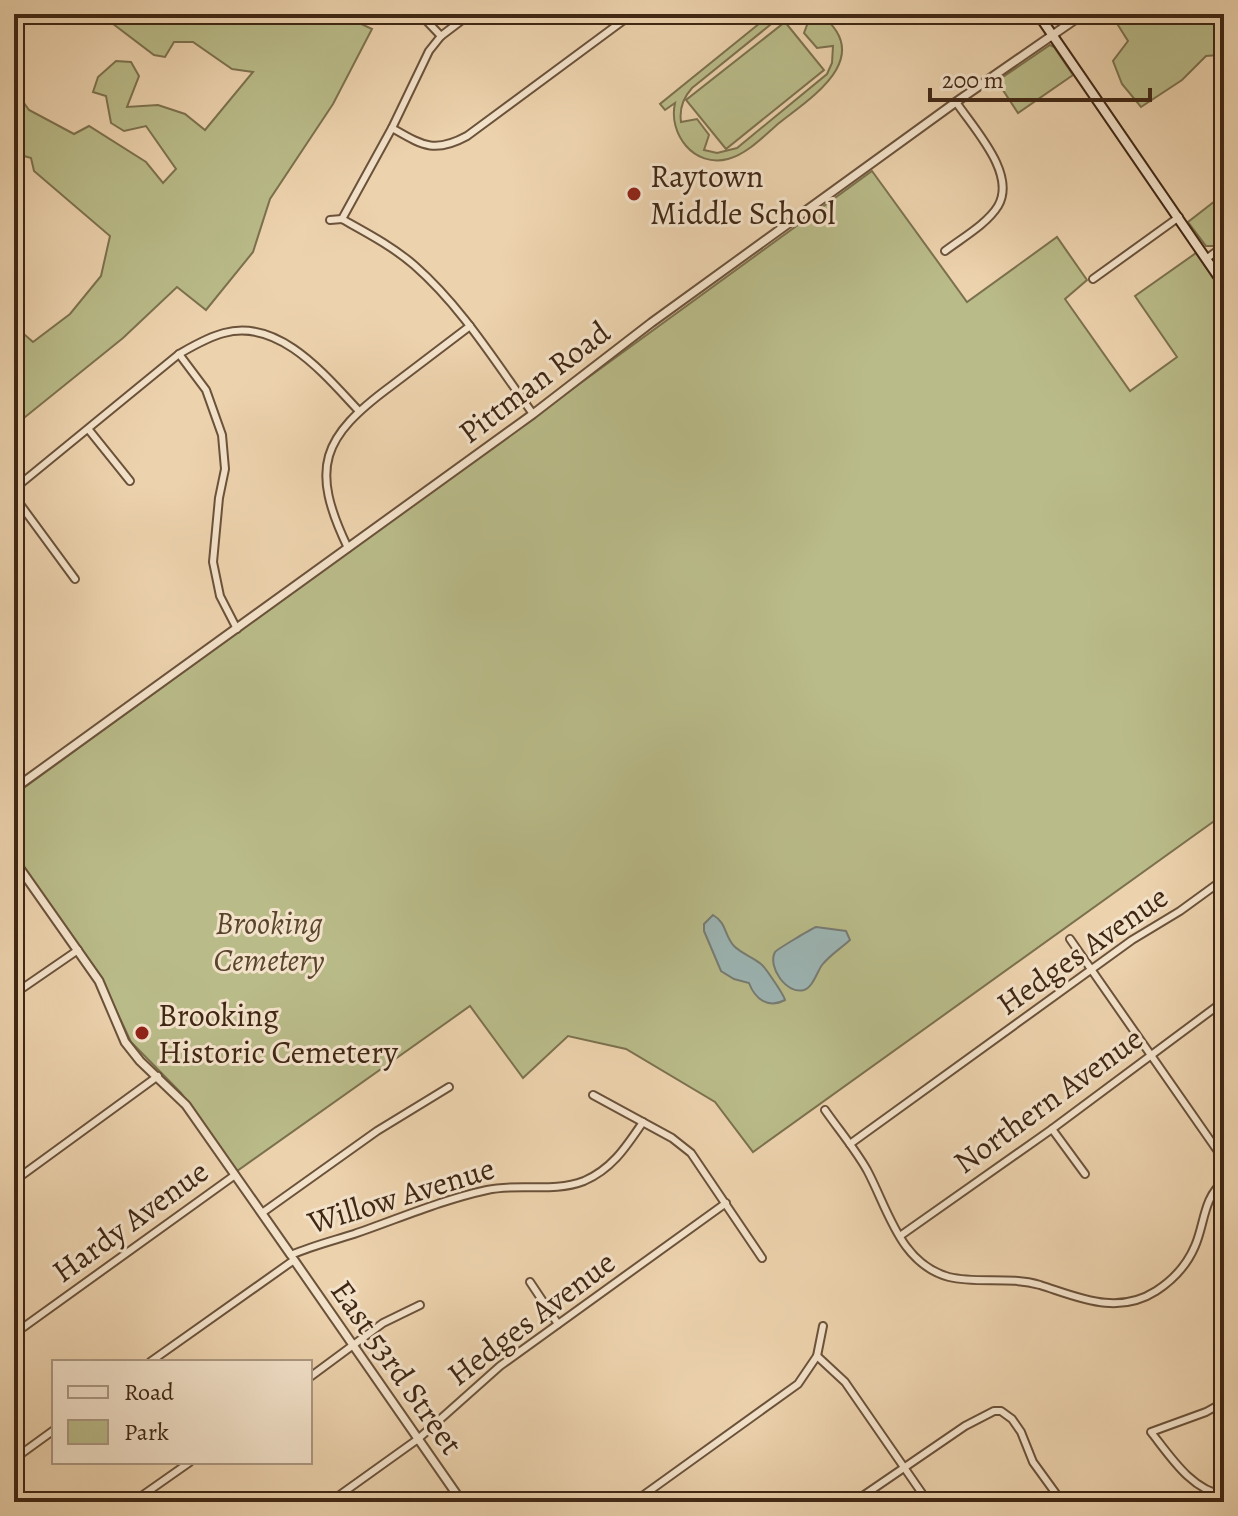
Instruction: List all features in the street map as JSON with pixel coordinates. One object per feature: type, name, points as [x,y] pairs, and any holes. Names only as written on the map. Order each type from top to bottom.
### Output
[{"type":"main road","points":[[1038,14],[1224,285]]},
{"type":"street","points":[[420,14],[441,36]]},
{"type":"street","points":[[342,219],[392,128],[429,51],[441,36],[470,14]]},
{"type":"street","points":[[392,128],[428,147],[451,145],[632,14]]},
{"type":"street","name":"Pittman Road","points":[[14,789],[533,414],[651,323],[1083,14]]},
{"type":"street","points":[[945,251],[998,207],[1003,190],[999,167],[956,102]]},
{"type":"street","points":[[1093,279],[1179,217]]},
{"type":"street","points":[[330,220],[342,219],[413,264],[470,326],[533,414]]},
{"type":"street","points":[[1206,259],[1224,246]]},
{"type":"street","points":[[348,548],[331,508],[327,469],[335,439],[358,410],[470,326]]},
{"type":"street","points":[[14,489],[179,354],[226,332],[245,330],[264,333],[281,341],[325,375],[358,410]]},
{"type":"street","points":[[179,354],[206,390],[222,435],[225,469],[213,562],[220,596],[237,629]]},
{"type":"street","points":[[89,430],[130,481]]},
{"type":"street","points":[[14,496],[75,579]]},
{"type":"street","name":"East 53rd Street","points":[[14,860],[99,981],[125,1042],[140,1061],[186,1105],[462,1502]]},
{"type":"street","name":"Hedges Avenue","points":[[850,1144],[1091,970],[1224,879]]},
{"type":"street","points":[[1070,939],[1224,1160]]},
{"type":"street","points":[[14,994],[78,950]]},
{"type":"street","name":"Northern Avenue","points":[[900,1236],[1052,1129],[1224,1001]]},
{"type":"street","points":[[14,1181],[158,1076]]},
{"type":"street","points":[[262,1213],[377,1131],[449,1087]]},
{"type":"street","points":[[593,1095],[672,1138],[691,1153],[762,1258]]},
{"type":"street","points":[[825,1110],[868,1171],[884,1211],[922,1263],[948,1276],[1019,1281],[1085,1301],[1108,1304],[1129,1302],[1155,1292],[1183,1267],[1196,1245],[1209,1197],[1224,1181]]},
{"type":"street","name":"Willow Avenue","points":[[153,1360],[312,1245],[488,1189],[563,1187],[582,1182],[616,1160],[643,1122]]},
{"type":"street","points":[[1052,1129],[1085,1174]]},
{"type":"street","name":"Hardy Avenue","points":[[14,1334],[235,1175]]},
{"type":"street","name":"Hedges Avenue","points":[[330,1502],[418,1439],[500,1366],[726,1203]]},
{"type":"street","points":[[530,1282],[558,1324]]},
{"type":"street","points":[[312,1376],[383,1323],[420,1305]]},
{"type":"street","points":[[634,1502],[798,1384],[817,1356],[823,1326]]},
{"type":"street","points":[[817,1356],[845,1382],[928,1502]]},
{"type":"street","points":[[1224,1402],[1206,1412],[1151,1432],[1203,1490],[1224,1495]]},
{"type":"street","points":[[854,1502],[965,1426],[994,1411],[1001,1411],[1012,1419],[1033,1462],[1062,1502]]},
{"type":"street","points":[[14,1459],[52,1431]]},
{"type":"street","points":[[133,1502],[187,1464]]},
{"type":"green space","points":[[100,14],[340,14],[372,29],[333,104],[270,199],[253,252],[206,310],[177,287],[123,338],[14,426],[14,343],[25,335],[33,342],[70,314],[101,276],[110,236],[34,171],[31,158],[14,153],[14,89],[29,110],[74,134],[89,126],[146,162],[163,183],[176,169],[146,126],[124,131],[111,123],[106,96],[93,92],[98,77],[116,61],[131,62],[139,76],[127,107],[158,105],[185,114],[205,130],[253,72],[232,69],[193,42],[174,42],[165,57],[154,55]]},
{"type":"green space","points":[[771,14],[795,14],[820,14],[836,30],[842,46],[840,61],[833,75],[821,88],[755,144],[728,159],[704,158],[694,153],[680,137],[674,115],[675,103],[665,110],[660,104]],"holes":[[[795,14],[810,17],[804,33],[817,48],[833,46],[832,63],[827,74],[737,148],[717,153],[704,150],[709,135],[697,119],[681,122],[681,108],[692,88],[775,21]]]},
{"type":"green space","points":[[1111,14],[1224,14],[1224,61],[1218,55],[1206,56],[1182,80],[1141,107],[1122,84],[1113,61],[1128,41]]},
{"type":"green space","points":[[785,22],[824,70],[726,149],[686,100]]},
{"type":"green space","points":[[1050,45],[1073,75],[1018,113],[997,81]]},
{"type":"green space","name":"Brooking Cemetery","points":[[872,171],[967,302],[1057,237],[1087,280],[1065,299],[1130,391],[1177,357],[1135,296],[1196,253],[1224,293],[1224,814],[753,1152],[715,1102],[626,1049],[568,1036],[523,1078],[470,1006],[237,1171],[181,1093],[131,1042],[100,976],[14,853],[14,795]]},
{"type":"green space","points":[[1224,194],[1224,239],[1213,246],[1206,246],[1188,222]]},
{"type":"water","points":[[713,915],[721,922],[734,946],[763,966],[785,1000],[779,1003],[763,1001],[749,983],[721,971],[704,931],[704,924]]},
{"type":"water","points":[[816,927],[846,931],[850,940],[825,961],[807,988],[791,988],[776,972],[775,952]]},
{"type":"place","name":"Raytown Middle School","points":[[634,194]]},
{"type":"place","name":"Brooking Historic Cemetery","points":[[142,1033]]}]
